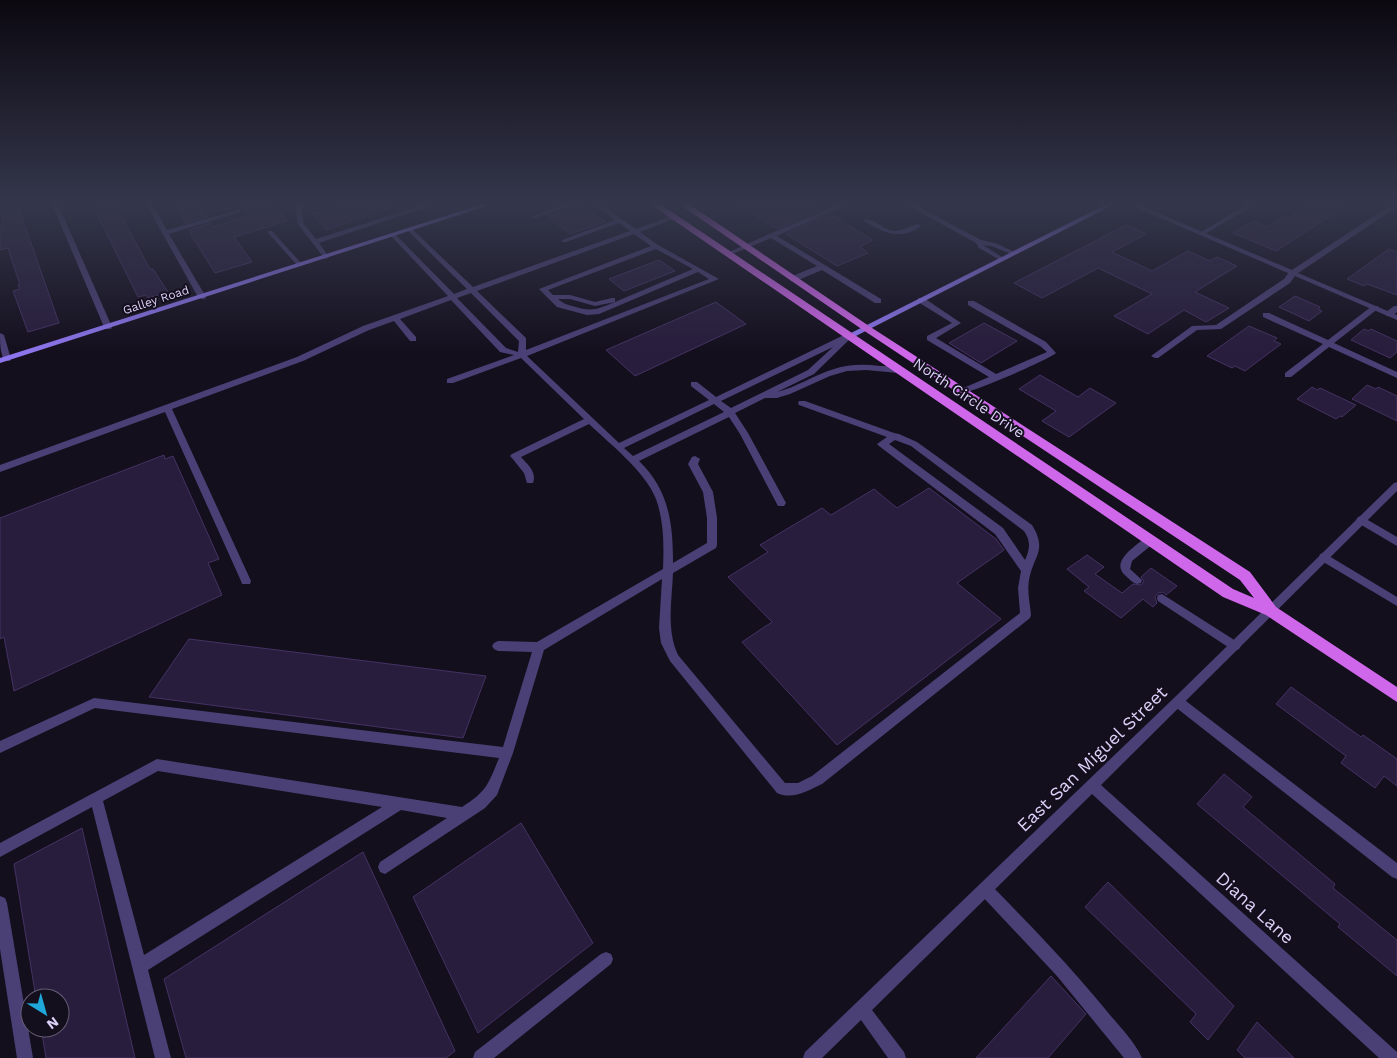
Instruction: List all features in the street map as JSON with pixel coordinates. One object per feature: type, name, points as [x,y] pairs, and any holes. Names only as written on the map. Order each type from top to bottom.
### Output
[{"type":"main road","name":"Galley Road","points":[[4,360],[334,253]]},
{"type":"main road","name":"North Circle Drive","points":[[756,253],[866,328],[1245,576],[1271,611]]},
{"type":"main road","points":[[849,336],[1013,253]]},
{"type":"main road","name":"North Circle Drive","points":[[728,254],[1228,593],[1271,611],[1396,692]]},
{"type":"street","points":[[76,253],[108,327]]},
{"type":"street","points":[[177,253],[202,297]]},
{"type":"street","points":[[289,253],[300,265]]},
{"type":"street","points":[[410,253],[503,350],[522,355],[618,447],[652,483],[661,500],[666,516],[668,534],[666,628],[667,643],[674,658],[782,789],[799,790],[817,780],[1026,615],[1024,580],[1036,547],[1034,536],[1028,528],[914,444],[802,403]]},
{"type":"street","points":[[434,253],[523,340],[522,355]]},
{"type":"street","points":[[0,468],[318,352],[366,328],[573,253]]},
{"type":"street","points":[[637,253],[543,289],[560,305],[587,313],[596,312],[697,270]]},
{"type":"street","points":[[450,381],[522,355],[715,279],[669,253]]},
{"type":"street","points":[[800,253],[878,301]]},
{"type":"street","points":[[992,253],[1002,259]]},
{"type":"street","points":[[1247,253],[1393,316],[1397,308]]},
{"type":"street","points":[[1155,356],[1194,328],[1218,327],[1287,281],[1292,273],[1322,253]]},
{"type":"street","points":[[793,279],[822,267]]},
{"type":"street","points":[[921,300],[957,323],[930,338],[996,378]]},
{"type":"street","points":[[964,391],[1052,353],[1043,344],[972,303]]},
{"type":"street","points":[[1288,375],[1374,308]]},
{"type":"street","points":[[1266,315],[1397,375]]},
{"type":"street","points":[[395,318],[413,339]]},
{"type":"street","points":[[0,335],[4,360]]},
{"type":"street","points":[[632,461],[811,372],[849,336]]},
{"type":"street","points":[[618,447],[849,336]]},
{"type":"street","points":[[763,396],[780,396],[822,376],[849,368],[898,370]]},
{"type":"street","points":[[694,384],[730,412],[744,433],[782,503]]},
{"type":"street","points":[[167,407],[246,581]]},
{"type":"street","points":[[530,481],[529,472],[515,456],[590,420]]},
{"type":"street","points":[[896,436],[882,444],[998,531],[1027,571]]},
{"type":"street","points":[[498,646],[540,647],[712,545],[712,518],[708,492],[693,464],[695,458]]},
{"type":"street","name":"East San Miguel Street","points":[[811,1058],[1178,702],[1397,485]]},
{"type":"street","points":[[1361,520],[1397,542]]},
{"type":"street","points":[[1137,580],[1125,570],[1127,559],[1150,540]]},
{"type":"street","points":[[1324,557],[1397,602]]},
{"type":"street","points":[[1162,598],[1235,646]]},
{"type":"street","points":[[385,867],[480,803],[492,791],[507,753],[540,647]]},
{"type":"street","points":[[1178,702],[1397,872]]},
{"type":"street","points":[[0,747],[94,704],[507,753]]},
{"type":"street","points":[[0,850],[157,765],[464,814]]},
{"type":"street","name":"Diana Lane","points":[[1092,786],[1391,1058]]},
{"type":"street","points":[[96,798],[163,1058]]},
{"type":"street","points":[[139,967],[399,804]]},
{"type":"street","points":[[985,889],[1106,1019],[1134,1058]]},
{"type":"street","points":[[0,903],[24,1058]]},
{"type":"street","points":[[481,1058],[606,960]]},
{"type":"street","points":[[861,1008],[898,1058]]},
{"type":"building","points":[[10,253],[35,253],[59,323],[28,332],[13,291],[20,289],[18,285],[20,285]]},
{"type":"building","points":[[116,253],[142,253],[150,269],[153,269],[168,292],[148,298],[146,295],[138,297]]},
{"type":"building","points":[[203,253],[246,253],[252,262],[215,273]]},
{"type":"building","points":[[817,253],[867,253],[837,266]]},
{"type":"building","points":[[1071,253],[1115,253],[1152,271],[1184,253],[1193,253],[1210,261],[1217,257],[1237,266],[1195,292],[1229,308],[1206,322],[1184,310],[1148,334],[1114,316],[1152,294],[1098,268],[1042,298],[1014,283]]},
{"type":"building","points":[[1383,253],[1397,253],[1397,295],[1347,279]]},
{"type":"building","points":[[659,260],[675,271],[624,291],[609,279]]},
{"type":"building","points":[[1295,296],[1320,307],[1318,309],[1322,311],[1309,321],[1279,307]]},
{"type":"building","points":[[716,302],[746,324],[635,376],[606,350]]},
{"type":"building","points":[[984,323],[1017,341],[981,363],[949,343]]},
{"type":"building","points":[[1249,326],[1277,338],[1274,341],[1281,344],[1245,371],[1235,366],[1232,368],[1207,356]]},
{"type":"building","points":[[1364,329],[1368,331],[1371,329],[1397,341],[1397,352],[1390,358],[1351,340]]},
{"type":"building","points":[[1040,375],[1078,397],[1090,388],[1116,403],[1069,437],[1042,421],[1056,411],[1019,389]]},
{"type":"building","points":[[1367,385],[1376,389],[1378,387],[1397,396],[1397,421],[1352,399]]},
{"type":"building","points":[[1312,387],[1317,390],[1320,388],[1356,405],[1342,417],[1340,416],[1336,419],[1297,399]]},
{"type":"building","points":[[164,455],[165,459],[173,456],[219,559],[208,563],[222,595],[14,691],[4,637],[0,639],[0,518]]},
{"type":"building","points":[[929,488],[996,539],[1004,550],[957,583],[1001,619],[837,745],[742,642],[772,622],[728,577],[768,552],[760,545],[822,508],[831,515],[874,489],[897,508]]},
{"type":"building","points":[[1087,555],[1104,567],[1095,574],[1122,593],[1133,584],[1141,585],[1144,581],[1141,577],[1151,568],[1177,586],[1166,595],[1163,592],[1158,593],[1155,597],[1157,603],[1153,607],[1143,599],[1121,618],[1084,591],[1089,587],[1067,569]]},
{"type":"building","points":[[189,639],[486,676],[463,738],[149,697]]},
{"type":"building","points":[[1291,687],[1361,737],[1363,735],[1397,759],[1397,786],[1384,776],[1375,788],[1341,763],[1346,756],[1276,704]]},
{"type":"building","points":[[1224,774],[1252,797],[1243,807],[1335,884],[1333,888],[1397,940],[1397,976],[1338,927],[1340,924],[1197,804]]},
{"type":"building","points":[[521,823],[593,943],[478,1033],[413,897]]},
{"type":"building","points":[[82,828],[135,1058],[46,1058],[43,1038],[70,1038],[70,988],[34,988],[14,864]]},
{"type":"building","points":[[363,852],[455,1051],[446,1058],[186,1058],[164,979]]},
{"type":"building","points":[[1108,882],[1234,1006],[1208,1040],[1190,1022],[1196,1014],[1085,907]]},
{"type":"building","points":[[1051,976],[1086,1014],[1048,1058],[976,1058]]},
{"type":"building","points":[[1257,1022],[1294,1058],[1245,1058],[1237,1050]]}]
